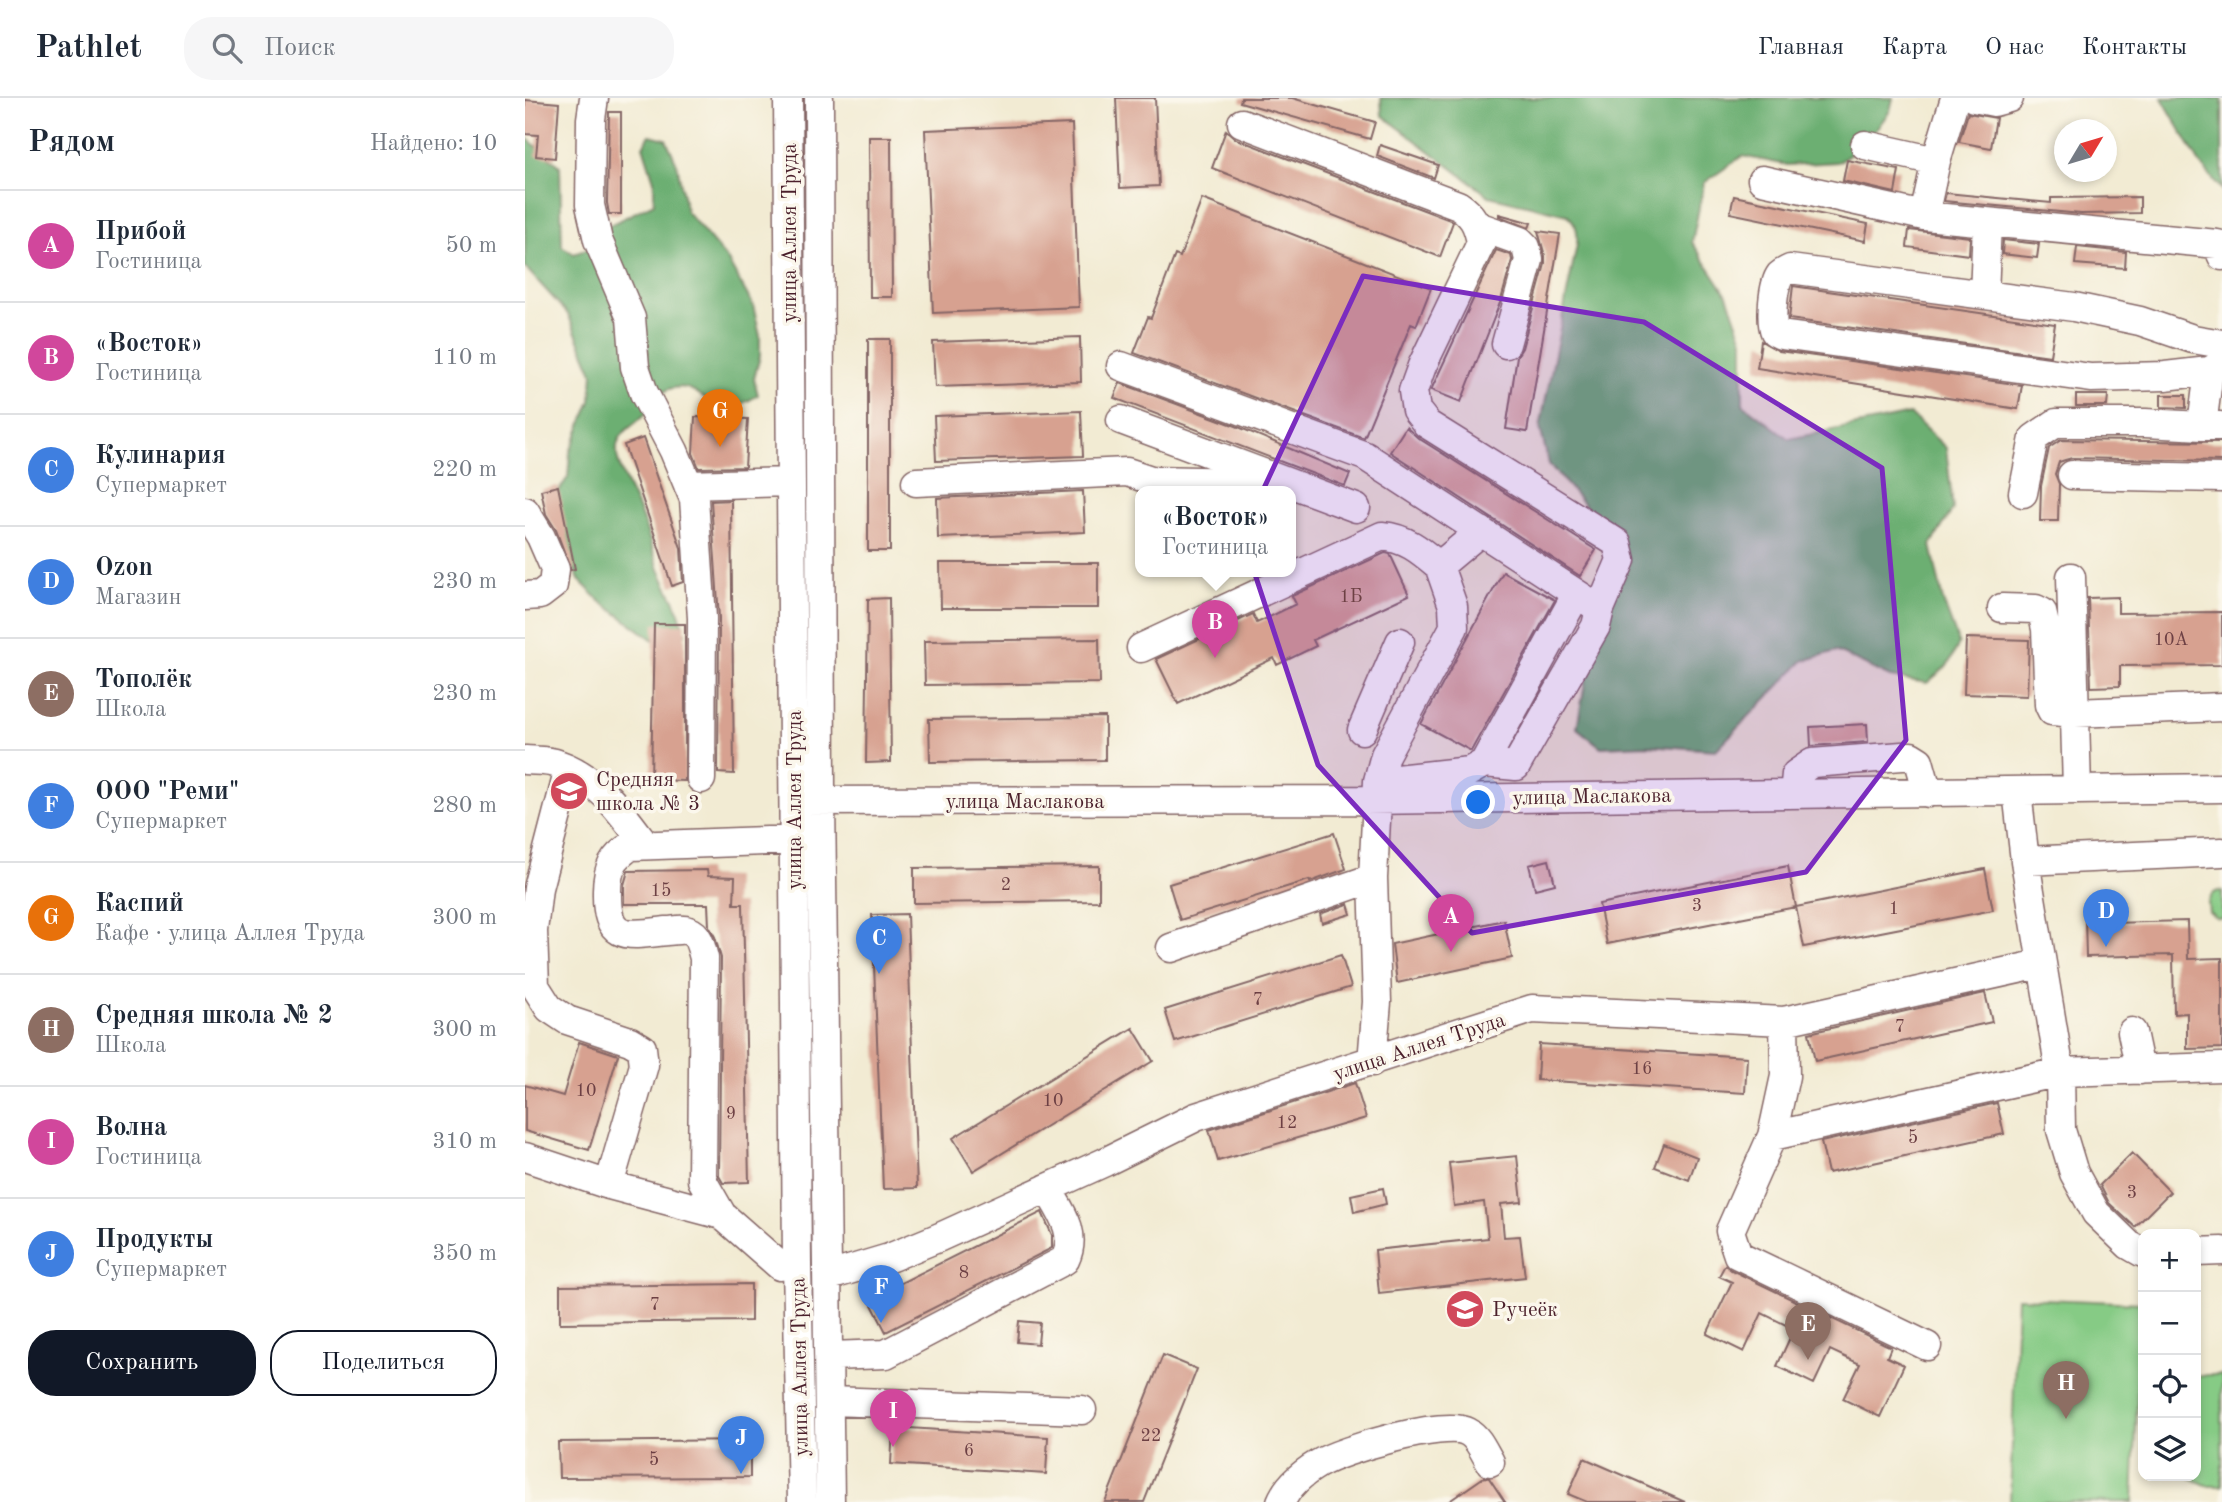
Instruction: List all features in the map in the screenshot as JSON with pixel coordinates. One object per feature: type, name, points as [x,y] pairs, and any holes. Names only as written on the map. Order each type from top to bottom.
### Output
[{"type":"street","points":[[594,98],[591,119],[590,205],[598,240],[631,318],[635,368],[644,393],[694,499],[702,618],[701,779]]},
{"type":"street","name":"улица Аллея Труда","points":[[788,98],[791,482],[829,1276],[830,1502]]},
{"type":"street","name":"улица Аллея Труда","points":[[802,1502],[797,1265],[794,840],[808,801],[819,98]]},
{"type":"street","points":[[1924,216],[1936,161],[1955,98]]},
{"type":"street","points":[[1974,98],[1994,102],[2010,98]]},
{"type":"street","points":[[1242,124],[1458,205],[1471,214],[1478,226],[1481,243],[1422,366],[1413,391],[1416,410],[1427,424],[1617,543],[1621,560],[1600,609],[1596,626],[1519,764],[1513,767],[1484,763]]},
{"type":"street","points":[[1864,145],[1936,161]]},
{"type":"street","points":[[1762,180],[1924,216],[2220,248]]},
{"type":"street","points":[[1984,295],[1987,223]]},
{"type":"street","points":[[1478,226],[1520,241],[1526,247],[1529,260],[1506,344]]},
{"type":"street","points":[[2023,493],[2034,438],[2056,423],[2212,426],[2215,368],[2165,376],[2091,378],[1781,335],[1775,332],[1772,326],[1775,284],[1782,273],[1790,269],[2074,307],[2140,321],[2193,339],[2222,344]]},
{"type":"street","points":[[1121,366],[1365,456],[1600,609]]},
{"type":"street","points":[[2145,423],[2165,376]]},
{"type":"street","points":[[1121,420],[1356,508]]},
{"type":"street","points":[[916,482],[1127,472],[1151,480],[1245,482]]},
{"type":"street","points":[[2072,475],[2222,478]]},
{"type":"street","points":[[688,485],[791,482]]},
{"type":"street","points":[[525,510],[555,569],[553,585],[540,594],[525,596]]},
{"type":"street","points":[[1439,566],[1481,531]]},
{"type":"street","points":[[1296,577],[1382,537],[1398,538],[1416,547],[1439,566],[1453,606],[1454,627],[1385,755],[1379,790],[1373,878],[1377,1002],[1372,1062]]},
{"type":"street","points":[[1141,648],[1295,577]]},
{"type":"street","points":[[2071,577],[2077,789]]},
{"type":"street","points":[[1379,790],[1470,771],[1484,763],[1570,606]]},
{"type":"street","points":[[2002,608],[2036,609],[2042,612],[2046,629],[2052,711],[2075,713],[2222,707]]},
{"type":"street","points":[[1362,730],[1400,642]]},
{"type":"street","points":[[525,760],[556,763],[587,780],[613,802],[645,844]]},
{"type":"street","points":[[569,769],[538,888],[533,931],[535,986],[549,1008],[567,1020],[630,1041],[642,1048],[644,1065],[609,1185]]},
{"type":"street","name":"улица Маслакова","points":[[808,801],[1379,790],[1794,794],[2222,788]]},
{"type":"street","points":[[2017,792],[2025,861],[2060,1073],[2061,1130],[2074,1173],[2096,1213],[2129,1245],[2138,1250]]},
{"type":"street","points":[[780,1266],[722,1215],[702,1180],[704,958],[699,940],[692,932],[684,930],[634,935],[617,931],[608,919],[607,889],[610,866],[618,854],[631,846],[794,840]]},
{"type":"street","points":[[2025,861],[2222,852]]},
{"type":"street","points":[[1171,948],[1373,878]]},
{"type":"street","name":"улица Аллея Труда","points":[[829,1276],[889,1258],[941,1223],[1047,1188],[1196,1117],[1532,1009],[1784,1021],[2041,964]]},
{"type":"street","points":[[1784,1021],[1784,1076],[1772,1136],[1730,1231],[1738,1255],[1927,1346]]},
{"type":"street","points":[[2132,1032],[2140,1070]]},
{"type":"street","points":[[1772,1136],[2060,1073],[2222,1067]]},
{"type":"street","points":[[525,1157],[609,1185],[722,1215]]},
{"type":"street","points":[[830,1356],[887,1354],[1065,1261],[1071,1236],[1047,1188]]},
{"type":"street","points":[[2201,1252],[2222,1251]]},
{"type":"street","points":[[830,1401],[1083,1410]]},
{"type":"street","points":[[1281,1502],[1299,1478],[1319,1463],[1349,1450],[1430,1429],[1454,1427],[1469,1432],[1490,1462]]},
{"type":"highlighted area","points":[[1363,276],[1644,322],[1882,468],[1906,740],[1806,872],[1472,933],[1318,765],[1242,535]]},
{"type":"green space","points":[[1381,98],[1893,98],[1890,111],[1863,146],[1838,162],[1787,165],[1742,156],[1704,183],[1692,242],[1727,295],[1743,340],[1743,404],[1789,439],[1910,414],[1946,448],[1953,509],[1931,545],[1943,601],[1959,644],[1947,666],[1927,683],[1890,677],[1836,651],[1803,661],[1716,750],[1647,745],[1601,747],[1577,728],[1590,655],[1619,580],[1597,519],[1549,464],[1540,428],[1577,244],[1576,228],[1568,215],[1489,196],[1382,115]]},
{"type":"green space","points":[[2162,98],[2222,98],[2222,190],[2199,162]]},
{"type":"green space","points":[[802,112],[807,112],[805,297],[800,297]]},
{"type":"green space","points":[[650,135],[666,139],[677,164],[686,211],[727,259],[753,305],[760,336],[760,356],[754,379],[758,395],[742,404],[728,406],[717,404],[681,387],[669,389],[662,393],[618,442],[621,470],[644,524],[659,569],[677,606],[685,634],[670,645],[652,639],[600,601],[579,580],[557,528],[555,497],[568,477],[570,452],[591,401],[593,373],[568,314],[525,267],[525,137],[560,166],[562,246],[574,254],[587,249],[604,228],[654,203],[654,181],[643,146]]},
{"type":"green space","points":[[803,333],[808,333],[811,763],[806,763]]},
{"type":"green space","points":[[2222,892],[2222,918],[2209,912],[2208,902],[2212,894]]},
{"type":"green space","points":[[2017,1298],[2138,1303],[2133,1502],[2010,1502]]},
{"type":"green space","points":[[2222,1375],[2222,1486],[2208,1486],[2198,1481],[2201,1481],[2201,1376]]},
{"type":"building","points":[[1116,98],[1155,98],[1159,186],[1120,188]]},
{"type":"building","points":[[1241,98],[1292,98],[1375,122],[1370,139],[1240,102]]},
{"type":"building","points":[[525,100],[559,103],[555,158],[536,156],[538,135],[525,134]]},
{"type":"building","points":[[609,112],[621,112],[621,214],[609,214],[607,203]]},
{"type":"building","points":[[1968,113],[1996,118],[1991,148],[1959,142]]},
{"type":"building","points":[[1072,124],[1079,307],[933,313],[925,130]]},
{"type":"building","points":[[1226,130],[1236,139],[1450,220],[1453,222],[1440,257],[1212,168]]},
{"type":"building","points":[[869,137],[891,137],[892,297],[870,297]]},
{"type":"building","points":[[1380,145],[1438,165],[1434,178],[1377,156]]},
{"type":"building","points":[[1847,160],[1899,170],[1895,193],[1843,181]]},
{"type":"building","points":[[1946,193],[2051,203],[2051,198],[2140,197],[2140,213],[2081,214],[1944,201]]},
{"type":"building","points":[[1734,196],[1868,224],[1865,241],[1730,213]]},
{"type":"building","points":[[1202,199],[1431,288],[1416,326],[1411,324],[1364,438],[1134,353],[1148,317],[1151,318],[1175,255],[1180,257]]},
{"type":"building","points":[[1499,214],[1531,223],[1529,228]]},
{"type":"building","points":[[1909,230],[1970,237],[1969,255],[1907,247]]},
{"type":"building","points":[[1538,231],[1560,234],[1527,432],[1506,429],[1517,356],[1522,348],[1545,264]]},
{"type":"building","points":[[2003,240],[2039,244],[2037,258],[2002,254]]},
{"type":"building","points":[[2077,247],[2126,252],[2125,268],[2075,264]]},
{"type":"building","points":[[1496,250],[1511,255],[1512,260],[1501,300],[1461,402],[1431,390]]},
{"type":"building","points":[[1793,286],[2055,324],[2050,356],[1789,319]]},
{"type":"building","points":[[1080,337],[1081,382],[935,387],[933,342]]},
{"type":"building","points":[[868,339],[890,339],[890,551],[868,551]]},
{"type":"building","points":[[1761,341],[1779,351],[2022,385],[2018,409],[1757,368]]},
{"type":"building","points":[[1120,383],[1236,426],[1350,474],[1345,486],[1114,398]]},
{"type":"building","points":[[2076,395],[2108,395],[2107,406],[2076,406]]},
{"type":"building","points":[[2161,395],[2186,395],[2186,408],[2161,407]]},
{"type":"building","points":[[1081,411],[1083,456],[936,461],[934,416]]},
{"type":"building","points":[[695,417],[748,419],[745,467],[699,468],[693,453]]},
{"type":"building","points":[[1406,427],[1418,438],[1596,550],[1580,576],[1390,452]]},
{"type":"building","points":[[643,438],[681,548],[683,582],[672,586],[624,445]]},
{"type":"building","points":[[2061,440],[2222,442],[2222,461],[2065,460],[2059,462],[2055,474],[2059,484],[2058,521],[2040,521],[2041,486],[2049,448]]},
{"type":"building","points":[[558,486],[575,569],[571,570],[556,530],[546,514],[541,490]]},
{"type":"building","points":[[1083,491],[1085,532],[938,538],[937,498]]},
{"type":"building","points":[[731,500],[734,774],[718,773],[719,618],[711,501]]},
{"type":"building","points":[[1385,553],[1390,554],[1409,595],[1313,640],[1316,646],[1277,665],[1274,658],[1178,704],[1156,659],[1253,614],[1257,623],[1296,604],[1292,596]]},
{"type":"building","points":[[940,563],[1098,563],[1098,608],[941,608]]},
{"type":"building","points":[[1503,572],[1555,600],[1471,751],[1421,724]]},
{"type":"building","points":[[2118,597],[2118,613],[2222,612],[2222,665],[2120,666],[2120,686],[2091,687],[2088,598]]},
{"type":"building","points":[[889,598],[891,762],[866,763],[868,599]]},
{"type":"building","points":[[654,624],[685,624],[685,781],[651,780]]},
{"type":"building","points":[[1966,638],[2029,640],[2027,696],[1964,694]]},
{"type":"building","points":[[1099,639],[1100,683],[925,685],[924,641]]},
{"type":"building","points":[[1105,717],[1105,760],[930,762],[929,719]]},
{"type":"building","points":[[1867,724],[1868,742],[1811,746],[1810,727]]},
{"type":"building","points":[[1334,833],[1346,869],[1180,920],[1169,884]]},
{"type":"building","points":[[1549,860],[1555,884],[1535,889],[1529,865]]},
{"type":"building","points":[[1099,866],[1099,901],[914,903],[914,868]]},
{"type":"building","points":[[1788,866],[1796,907],[1607,944],[1599,904]]},
{"type":"building","points":[[1985,869],[1993,910],[1804,947],[1796,907]]},
{"type":"building","points":[[707,870],[708,876],[735,877],[734,904],[743,904],[749,1182],[723,1183],[719,1176],[721,958],[709,926],[708,904],[624,904],[624,885],[628,871]]},
{"type":"building","points":[[1348,904],[1351,914],[1322,923],[1320,914]]},
{"type":"building","points":[[907,914],[917,1188],[883,1189],[872,915]]},
{"type":"building","points":[[2111,915],[2111,923],[2187,921],[2188,959],[2222,958],[2222,1048],[2187,1049],[2187,1013],[2174,1014],[2173,955],[2086,957],[2085,916]]},
{"type":"building","points":[[1504,920],[1512,958],[1397,983],[1392,944]]},
{"type":"building","points":[[1341,955],[1351,987],[1175,1042],[1165,1010]]},
{"type":"building","points":[[1985,993],[1992,1022],[1815,1061],[1809,1033]]},
{"type":"building","points":[[1133,1028],[1153,1061],[973,1171],[953,1138]]},
{"type":"building","points":[[579,1042],[618,1055],[589,1150],[525,1131],[525,1085],[563,1096]]},
{"type":"building","points":[[1539,1044],[1747,1057],[1745,1093],[1537,1080]]},
{"type":"building","points":[[1355,1083],[1366,1118],[1218,1161],[1209,1130]]},
{"type":"building","points":[[1997,1103],[2004,1134],[1828,1173],[1821,1142]]},
{"type":"building","points":[[1664,1144],[1697,1157],[1689,1180],[1655,1167]]},
{"type":"building","points":[[2132,1153],[2170,1192],[2135,1227],[2109,1203],[2100,1185]]},
{"type":"building","points":[[1517,1156],[1522,1202],[1501,1204],[1504,1237],[1520,1236],[1525,1277],[1379,1293],[1375,1250],[1488,1238],[1484,1202],[1454,1206],[1449,1163]]},
{"type":"building","points":[[1383,1188],[1386,1204],[1354,1212],[1351,1195]]},
{"type":"building","points":[[1042,1212],[1052,1235],[1052,1248],[886,1332],[869,1299]]},
{"type":"building","points":[[1725,1265],[1891,1347],[1887,1357],[1904,1365],[1880,1417],[1843,1399],[1860,1364],[1830,1350],[1814,1384],[1777,1366],[1794,1329],[1762,1313],[1744,1352],[1707,1334],[1732,1282],[1719,1276]]},
{"type":"building","points":[[751,1284],[751,1321],[560,1323],[560,1286]]},
{"type":"building","points":[[1019,1321],[1040,1323],[1038,1344],[1017,1342]]},
{"type":"building","points":[[1163,1355],[1197,1369],[1144,1502],[1105,1502]]},
{"type":"building","points":[[893,1427],[1048,1437],[1046,1474],[891,1464]]},
{"type":"building","points":[[750,1440],[750,1477],[559,1478],[558,1442]]},
{"type":"building","points":[[1584,1458],[1685,1502],[1587,1502],[1568,1494]]},
{"type":"building","points":[[1484,1477],[1489,1478],[1505,1502],[1448,1502]]},
{"type":"place","name":"Каспий","points":[[720,447]]},
{"type":"place","name":"«Восток»","points":[[1215,658]]},
{"type":"place","name":"Средняя школа № 3","points":[[569,791]]},
{"type":"place","name":"Ozon","points":[[2106,947]]},
{"type":"place","name":"Прибой","points":[[1451,952]]},
{"type":"place","name":"Кулинария","points":[[879,974]]},
{"type":"place","name":"Ручеёк","points":[[1465,1309]]},
{"type":"place","name":"ООО \"Реми\"","points":[[881,1323]]},
{"type":"place","name":"Тополёк","points":[[1808,1360]]},
{"type":"place","name":"Средняя школа № 2","points":[[2066,1419]]},
{"type":"place","name":"Волна","points":[[893,1447]]},
{"type":"place","name":"Продукты","points":[[741,1474]]}]
